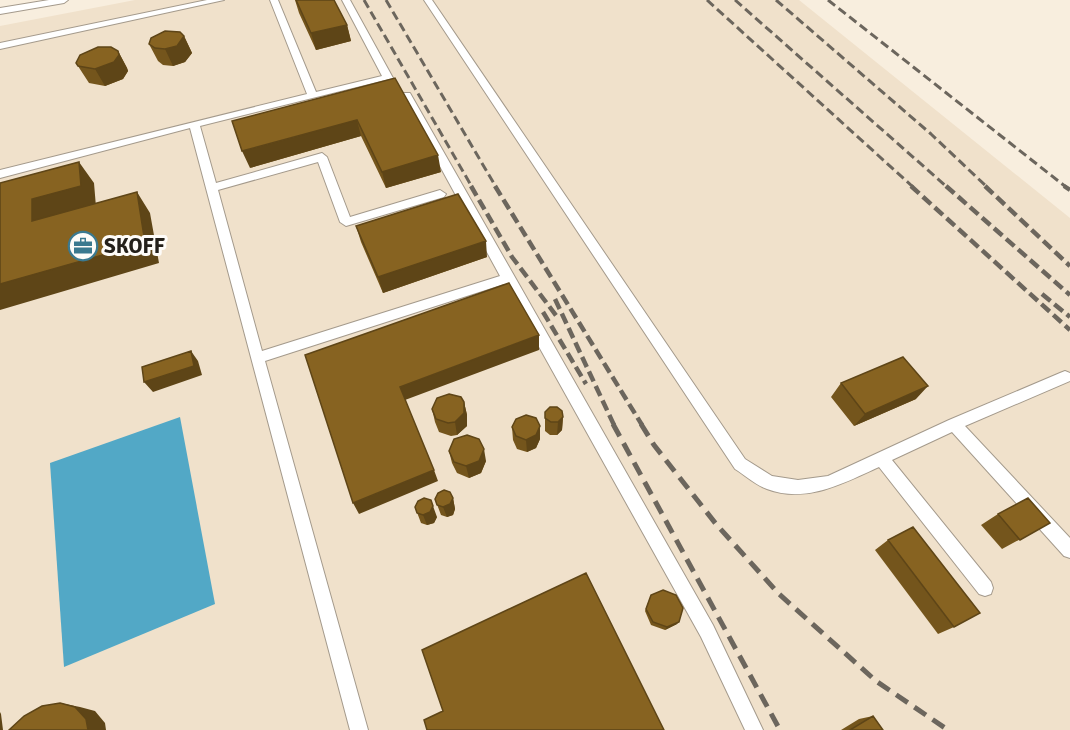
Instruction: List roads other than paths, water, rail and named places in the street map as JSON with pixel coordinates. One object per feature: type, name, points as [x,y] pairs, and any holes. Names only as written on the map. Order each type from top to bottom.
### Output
[{"type":"lane","points":[[0,11],[64,0]]},
{"type":"lane","points":[[0,46],[220,0]]},
{"type":"lane","points":[[274,0],[313,96]]},
{"type":"lane","points":[[0,174],[194,124],[388,78],[346,0]]},
{"type":"lane","points":[[428,0],[740,464],[769,483],[798,487],[829,483],[954,424],[1065,377]]},
{"type":"lane","points":[[406,94],[507,278],[707,631],[754,730]]},
{"type":"lane","points":[[194,124],[359,730]]},
{"type":"lane","points":[[212,188],[322,157],[346,222],[440,194]]},
{"type":"lane","points":[[258,358],[507,278]]},
{"type":"lane","points":[[954,424],[1070,550]]},
{"type":"lane","points":[[881,458],[985,588]]},
{"type":"water","points":[[180,417],[215,604],[64,667],[50,463]]},
{"type":"railway","points":[[364,0],[472,187]]},
{"type":"railway","points":[[386,0],[496,187]]},
{"type":"railway","points":[[707,0],[913,187]]},
{"type":"railway","points":[[735,0],[947,187]]},
{"type":"railway","points":[[776,0],[931,134],[987,187]]},
{"type":"railway","points":[[828,0],[1066,187]]},
{"type":"railway","points":[[471,186],[512,257],[558,318]]},
{"type":"railway","points":[[495,186],[642,425]]},
{"type":"railway","points":[[911,186],[1070,330]]},
{"type":"railway","points":[[946,186],[1070,295]]},
{"type":"railway","points":[[985,186],[1070,266]]},
{"type":"railway","points":[[1064,186],[1070,190]]},
{"type":"railway","points":[[1042,294],[1070,317]]},
{"type":"railway","points":[[555,299],[614,425]]},
{"type":"railway","points":[[543,312],[586,384]]},
{"type":"railway","points":[[613,424],[780,730]]},
{"type":"railway","points":[[641,424],[654,445],[716,524],[779,594],[876,681],[948,730]]},
{"type":"place","name":"SKOFF","points":[[83,246]]}]
